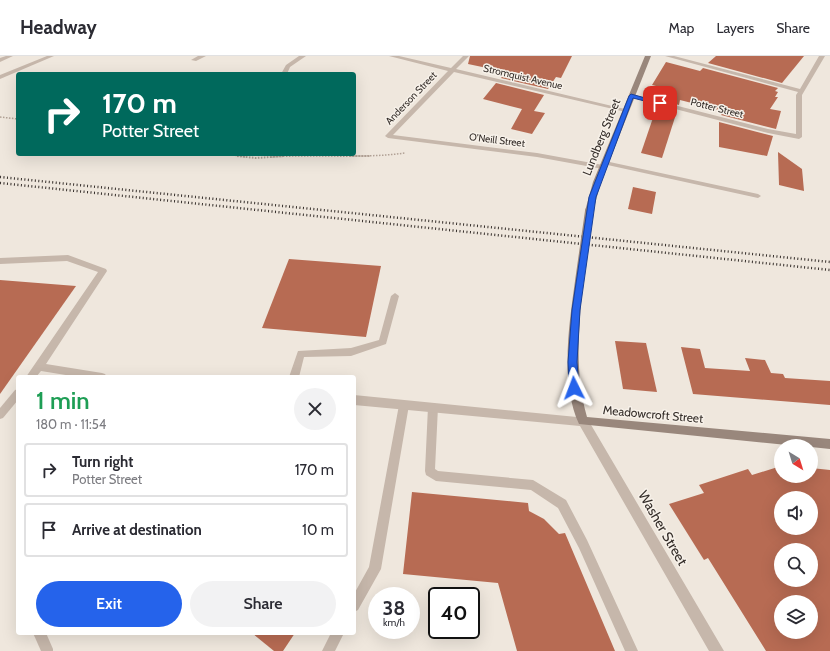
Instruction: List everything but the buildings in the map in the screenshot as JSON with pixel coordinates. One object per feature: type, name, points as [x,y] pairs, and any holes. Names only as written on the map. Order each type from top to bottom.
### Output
[{"type":"street","points":[[194,60],[203,56]]},
{"type":"street","points":[[285,72],[288,66],[304,56]]},
{"type":"street","name":"Stromquist Avenue","points":[[392,56],[626,110]]},
{"type":"street","name":"Anderson Street","points":[[388,136],[466,56]]},
{"type":"street","name":"Lundberg Street","points":[[583,421],[574,388],[572,362],[579,281],[589,211],[604,165],[648,56]]},
{"type":"street","points":[[668,56],[801,91],[822,56]]},
{"type":"street","name":"Potter Street","points":[[631,96],[768,131],[798,137],[798,100],[801,91]]},
{"type":"street","name":"O'Neill Street","points":[[388,136],[604,165]]},
{"type":"street","name":"Meadowcroft Street","points":[[356,400],[830,444]]},
{"type":"street","name":"Washer Street","points":[[583,421],[717,651]]},
{"type":"lane","points":[[0,60],[10,56]]},
{"type":"lane","points":[[0,77],[51,56]]},
{"type":"lane","points":[[604,165],[758,196]]},
{"type":"lane","points":[[0,261],[68,258],[103,271],[39,367],[32,375]]},
{"type":"lane","points":[[295,375],[301,354],[351,352],[383,342],[395,296]]},
{"type":"lane","points":[[39,367],[89,375]]},
{"type":"lane","points":[[0,415],[16,395]]},
{"type":"lane","points":[[356,602],[375,569],[404,405]]},
{"type":"lane","points":[[433,407],[430,471],[436,476],[533,485],[562,504],[584,544],[632,651]]},
{"type":"lane","points":[[40,635],[47,649]]},
{"type":"lane","points":[[328,651],[337,635]]},
{"type":"path","points":[[0,117],[16,119]]},
{"type":"path","points":[[337,156],[373,157],[407,153]]},
{"type":"path","points":[[238,156],[255,159],[290,156]]},
{"type":"railway","points":[[0,177],[830,262]]},
{"type":"railway","points":[[0,183],[830,270]]},
{"type":"route","points":[[574,388],[572,362],[576,310],[592,197],[631,96],[660,103]]}]
